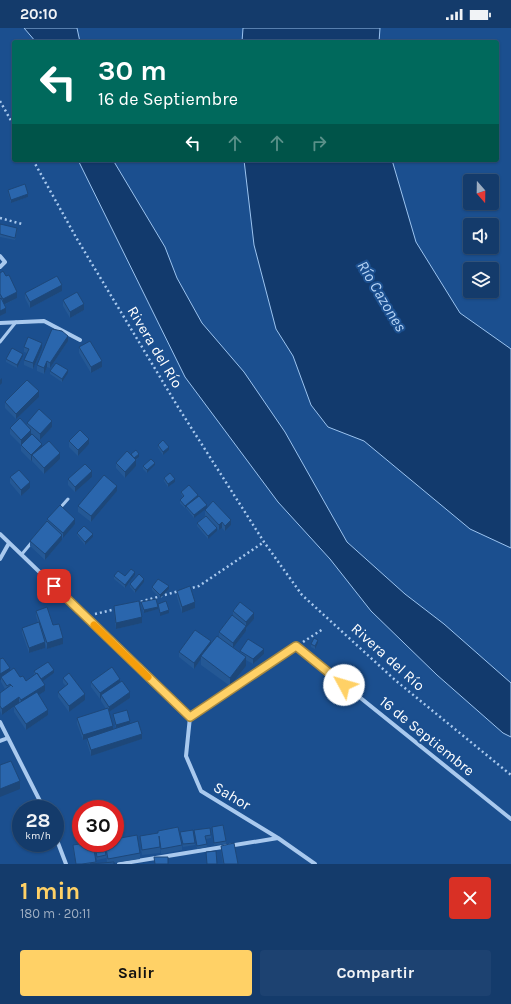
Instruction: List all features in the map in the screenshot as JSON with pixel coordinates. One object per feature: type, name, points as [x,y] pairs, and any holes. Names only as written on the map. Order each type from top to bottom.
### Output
[{"type":"street","points":[[0,256],[5,262],[0,267]]},
{"type":"street","points":[[0,323],[44,322],[80,340]]},
{"type":"street","points":[[0,534],[190,717],[296,646]]},
{"type":"street","points":[[0,559],[9,543]]},
{"type":"street","name":"16 de Septiembre","points":[[296,646],[511,819]]},
{"type":"street","name":"Sahor","points":[[190,717],[186,756],[201,791],[278,838],[315,864]]},
{"type":"street","points":[[0,722],[39,800]]},
{"type":"street","points":[[0,740],[8,738]]},
{"type":"street","points":[[119,864],[278,838]]},
{"type":"street","points":[[61,852],[66,864]]},
{"type":"lane","points":[[0,342],[17,322]]},
{"type":"lane","points":[[59,510],[68,499]]},
{"type":"lane","points":[[22,554],[36,538]]},
{"type":"path","points":[[0,101],[12,122]]},
{"type":"path","name":"Rivera del Río","points":[[34,162],[77,239],[178,407],[264,542],[308,600],[395,680],[511,775]]},
{"type":"path","points":[[0,218],[22,224]]},
{"type":"path","points":[[131,605],[199,586],[264,542]]},
{"type":"path","points":[[85,617],[123,607]]},
{"type":"path","points":[[296,646],[323,629]]},
{"type":"water","points":[[24,28],[77,28],[80,40],[34,40]]},
{"type":"water","points":[[243,28],[380,28],[379,40],[242,40]]},
{"type":"water","points":[[79,162],[114,162],[165,247],[177,278],[202,323],[244,372],[285,432],[347,542],[405,594],[444,624],[511,683],[511,737],[503,733],[437,675],[371,611],[330,559],[278,502],[185,377]]},
{"type":"water","name":"Río Cazones","points":[[244,162],[393,162],[416,242],[460,313],[511,349],[511,548],[470,529],[364,441],[328,427],[311,405],[293,356],[276,329],[254,245]]},
{"type":"building","points":[[25,184],[28,194],[11,200],[8,190]]},
{"type":"building","points":[[0,224],[17,228],[15,238],[0,234]]},
{"type":"building","points":[[3,271],[6,276],[9,275],[17,292],[3,299],[0,294],[0,273]]},
{"type":"building","points":[[57,276],[62,285],[30,302],[25,293]]},
{"type":"building","points":[[77,292],[84,304],[70,312],[63,300]]},
{"type":"building","points":[[1,298],[6,308],[0,311],[0,299]]},
{"type":"building","points":[[52,329],[62,331],[68,336],[50,363],[47,361],[44,368],[37,365]]},
{"type":"building","points":[[28,337],[42,343],[33,363],[24,360],[29,349],[24,347]]},
{"type":"building","points":[[90,341],[102,361],[91,367],[79,347]]},
{"type":"building","points":[[12,348],[23,354],[17,365],[6,359]]},
{"type":"building","points":[[56,363],[68,370],[62,379],[50,371]]},
{"type":"building","points":[[27,380],[39,391],[16,414],[5,402]]},
{"type":"building","points":[[39,409],[52,421],[40,434],[27,423]]},
{"type":"building","points":[[20,418],[31,430],[21,440],[10,428]]},
{"type":"building","points":[[80,430],[89,439],[78,450],[69,441]]},
{"type":"building","points":[[32,434],[42,444],[31,455],[21,445]]},
{"type":"building","points":[[163,440],[169,447],[163,452],[158,445]]},
{"type":"building","points":[[49,441],[60,453],[44,468],[32,455]]},
{"type":"building","points":[[136,450],[139,454],[134,458],[131,454]]},
{"type":"building","points":[[127,451],[136,460],[125,472],[116,463]]},
{"type":"building","points":[[151,459],[155,463],[147,470],[143,466]]},
{"type":"building","points":[[85,464],[92,471],[75,487],[68,479]]},
{"type":"building","points":[[19,470],[30,482],[21,490],[10,477]]},
{"type":"building","points":[[170,473],[175,479],[168,484],[164,478]]},
{"type":"building","points":[[104,475],[117,486],[91,516],[78,506]]},
{"type":"building","points":[[189,485],[198,495],[185,506],[180,500],[184,496],[181,492]]},
{"type":"building","points":[[199,496],[207,505],[194,515],[186,506]]},
{"type":"building","points":[[213,501],[231,520],[225,526],[222,522],[219,525],[205,510]]},
{"type":"building","points":[[60,505],[75,519],[63,533],[47,519]]},
{"type":"building","points":[[206,516],[217,528],[208,536],[197,523]]},
{"type":"building","points":[[47,521],[62,535],[45,554],[30,541]]},
{"type":"building","points":[[84,526],[93,534],[85,542],[77,533]]},
{"type":"building","points":[[131,569],[135,572],[125,585],[114,576],[118,571],[125,576]]},
{"type":"building","points":[[139,574],[144,579],[135,590],[130,584]]},
{"type":"building","points":[[158,579],[169,586],[160,595],[152,587]]},
{"type":"building","points":[[190,586],[195,602],[182,607],[177,591]]},
{"type":"building","points":[[156,599],[158,607],[144,610],[141,602]]},
{"type":"building","points":[[139,601],[142,617],[116,623],[114,606]]},
{"type":"building","points":[[166,601],[169,610],[160,613],[158,604]]},
{"type":"building","points":[[240,602],[254,613],[246,622],[233,611]]},
{"type":"building","points":[[47,607],[53,625],[59,624],[63,638],[47,643],[36,611]]},
{"type":"building","points":[[232,615],[246,626],[233,643],[219,632]]},
{"type":"building","points":[[39,622],[45,642],[29,648],[22,628]]},
{"type":"building","points":[[195,630],[211,641],[194,663],[179,652]]},
{"type":"building","points":[[217,636],[246,657],[230,678],[201,656]]},
{"type":"building","points":[[314,638],[318,640],[315,646],[311,644]]},
{"type":"building","points":[[248,639],[264,649],[253,659],[240,651]]},
{"type":"building","points":[[3,658],[10,668],[0,674],[0,659]]},
{"type":"building","points":[[48,662],[54,670],[41,679],[34,671]]},
{"type":"building","points":[[112,667],[120,679],[100,693],[91,682]]},
{"type":"building","points":[[14,668],[20,677],[23,676],[26,681],[37,673],[45,685],[21,700],[19,697],[2,709],[0,706],[0,693],[11,685],[10,684],[7,686],[1,677]]},
{"type":"building","points":[[69,673],[85,694],[69,706],[58,692],[68,684],[63,678]]},
{"type":"building","points":[[122,681],[130,692],[109,707],[101,695]]},
{"type":"building","points":[[37,692],[48,710],[26,724],[14,706]]},
{"type":"building","points":[[108,708],[113,726],[83,735],[77,718]]},
{"type":"building","points":[[127,710],[130,721],[116,725],[113,714]]},
{"type":"building","points":[[138,721],[142,734],[91,750],[87,738]]},
{"type":"building","points":[[11,761],[20,781],[0,789],[0,765]]},
{"type":"building","points":[[223,825],[226,841],[214,843],[212,827]]},
{"type":"building","points":[[178,827],[182,845],[161,849],[159,836],[160,847],[142,850],[140,836],[158,833],[158,831]]},
{"type":"building","points":[[210,828],[211,835],[205,836],[207,844],[197,846],[194,830]]},
{"type":"building","points":[[193,830],[195,843],[183,844],[180,832]]},
{"type":"building","points":[[137,835],[140,853],[108,859],[107,852],[124,852],[124,837]]},
{"type":"building","points":[[234,843],[238,864],[224,864],[221,846]]},
{"type":"building","points":[[216,851],[217,864],[207,864],[206,852]]},
{"type":"building","points":[[74,852],[94,852],[96,862],[76,864]]},
{"type":"building","points":[[96,852],[105,852],[106,855],[97,857]]},
{"type":"building","points":[[154,857],[168,857],[168,864],[155,864]]},
{"type":"building","points":[[114,862],[114,864],[90,864]]},
{"type":"slow traffic","points":[[94,625],[148,677]]},
{"type":"route","points":[[54,586],[190,717],[296,646],[344,685]]}]
